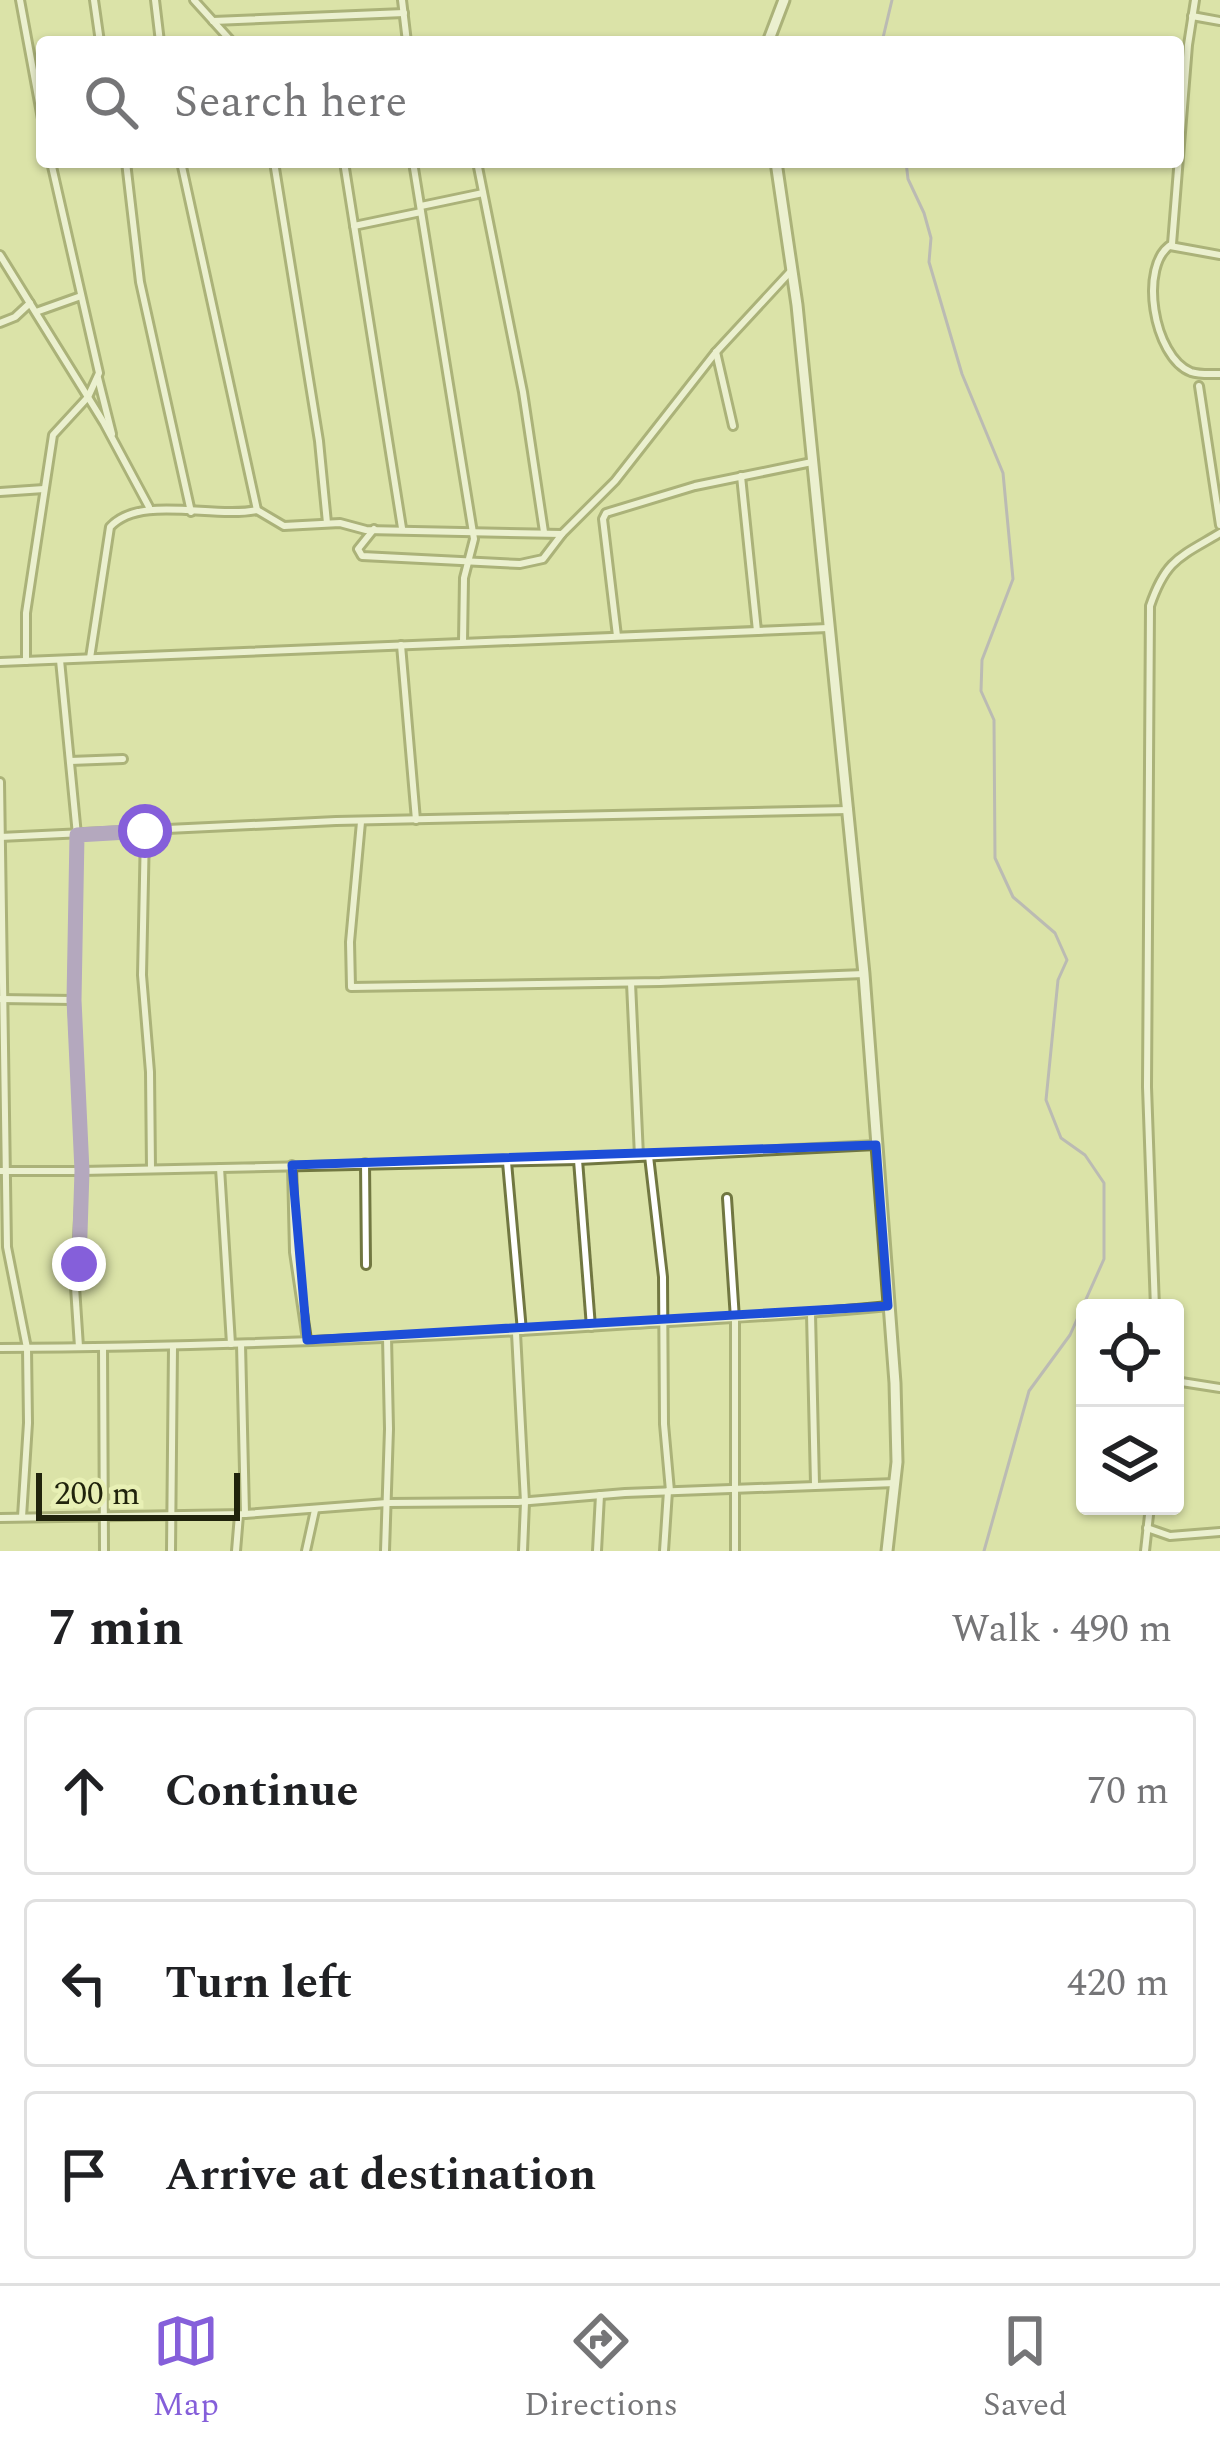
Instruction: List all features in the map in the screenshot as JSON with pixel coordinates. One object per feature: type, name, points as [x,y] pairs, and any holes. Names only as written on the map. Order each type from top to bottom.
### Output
[{"type":"street","points":[[20,0],[36,87]]},
{"type":"street","points":[[94,0],[99,36]]},
{"type":"street","points":[[155,0],[159,36]]},
{"type":"street","points":[[194,0],[227,36]]},
{"type":"street","points":[[402,0],[406,36]]},
{"type":"street","points":[[1184,100],[1195,0]]},
{"type":"street","points":[[770,36],[782,1]]},
{"type":"street","points":[[213,21],[404,13]]},
{"type":"street","points":[[1192,16],[1220,21]]},
{"type":"street","points":[[52,168],[112,438]]},
{"type":"street","points":[[127,168],[140,282],[191,513]]},
{"type":"street","points":[[182,168],[257,510]]},
{"type":"street","points":[[275,168],[319,441],[327,523]]},
{"type":"street","points":[[345,168],[402,528]]},
{"type":"street","points":[[414,168],[472,530],[471,562],[464,578],[464,643]]},
{"type":"street","points":[[478,168],[523,392],[544,532]]},
{"type":"street","points":[[777,168],[797,305],[864,974],[895,1383],[895,1483],[887,1551]]},
{"type":"street","points":[[1177,168],[1170,246],[1162,253],[1152,298],[1154,321],[1184,368],[1195,374],[1220,374]]},
{"type":"street","points":[[352,226],[482,193]]},
{"type":"street","points":[[1170,246],[1220,255]]},
{"type":"street","points":[[0,255],[149,507]]},
{"type":"street","points":[[374,529],[358,549],[366,557],[535,564],[615,481],[716,352],[790,272]]},
{"type":"street","points":[[36,312],[81,296]]},
{"type":"street","points":[[0,323],[30,303]]},
{"type":"street","points":[[716,352],[733,426]]},
{"type":"street","points":[[26,661],[26,614],[53,435],[98,379]]},
{"type":"street","points":[[1155,1299],[1148,1087],[1150,606],[1160,576],[1172,562],[1220,529],[1199,386]]},
{"type":"street","points":[[616,636],[606,513],[812,462]]},
{"type":"street","points":[[741,476],[757,631]]},
{"type":"street","points":[[0,492],[44,489]]},
{"type":"street","points":[[90,658],[110,527],[127,514],[149,507],[225,514],[257,510],[284,526],[327,523],[374,529],[562,534]]},
{"type":"street","points":[[0,662],[828,628]]},
{"type":"street","points":[[401,645],[416,820]]},
{"type":"street","points":[[60,660],[77,835],[74,1000],[82,1171],[75,1287],[79,1347]]},
{"type":"street","points":[[70,761],[123,759]]},
{"type":"street","points":[[0,782],[3,1171],[9,1268],[27,1348],[22,1517]]},
{"type":"street","points":[[2,837],[416,820],[849,810]]},
{"type":"street","points":[[361,822],[350,943],[351,987],[864,974]]},
{"type":"street","points":[[145,831],[142,975],[151,1169]]},
{"type":"street","points":[[631,982],[644,1156],[663,1277],[669,1491],[664,1551]]},
{"type":"street","points":[[2,999],[74,1000]]},
{"type":"street","points":[[3,1171],[578,1160],[876,1145]]},
{"type":"street","points":[[578,1160],[591,1327]]},
{"type":"street","points":[[507,1161],[525,1502],[523,1551]]},
{"type":"street","points":[[365,1163],[366,1265]]},
{"type":"street","points":[[292,1165],[293,1252],[308,1340]]},
{"type":"street","points":[[220,1167],[236,1343],[242,1515],[236,1551]]},
{"type":"street","points":[[727,1198],[735,1319],[736,1551]]},
{"type":"street","points":[[0,1348],[172,1347],[518,1332],[888,1306]]},
{"type":"street","points":[[811,1314],[814,1484]]},
{"type":"street","points":[[385,1551],[387,1337]]},
{"type":"street","points":[[103,1347],[104,1551]]},
{"type":"street","points":[[171,1551],[172,1347]]},
{"type":"street","points":[[1184,1382],[1220,1388]]},
{"type":"street","points":[[0,1518],[242,1515],[387,1504],[525,1502],[669,1491],[895,1483]]},
{"type":"street","points":[[597,1551],[600,1495]]},
{"type":"street","points":[[307,1551],[315,1510]]},
{"type":"street","points":[[1145,1551],[1149,1515]]},
{"type":"street","points":[[1147,1528],[1170,1536],[1220,1532]]},
{"type":"highlighted area","points":[[876,1145],[888,1306],[307,1340],[292,1165]]},
{"type":"waterway","points":[[883,36],[892,0]]},
{"type":"waterway","points":[[907,168],[931,238],[929,262],[962,374],[1003,473],[1013,579],[982,660],[981,691],[994,720],[995,858],[1013,897],[1055,933],[1067,960],[1058,980],[1046,1100],[1061,1138],[1085,1155],[1104,1183],[1104,1259],[1070,1335],[1029,1391],[984,1551]]},
{"type":"route","points":[[79,1264],[82,1171],[74,1000],[77,835],[145,831]]}]
